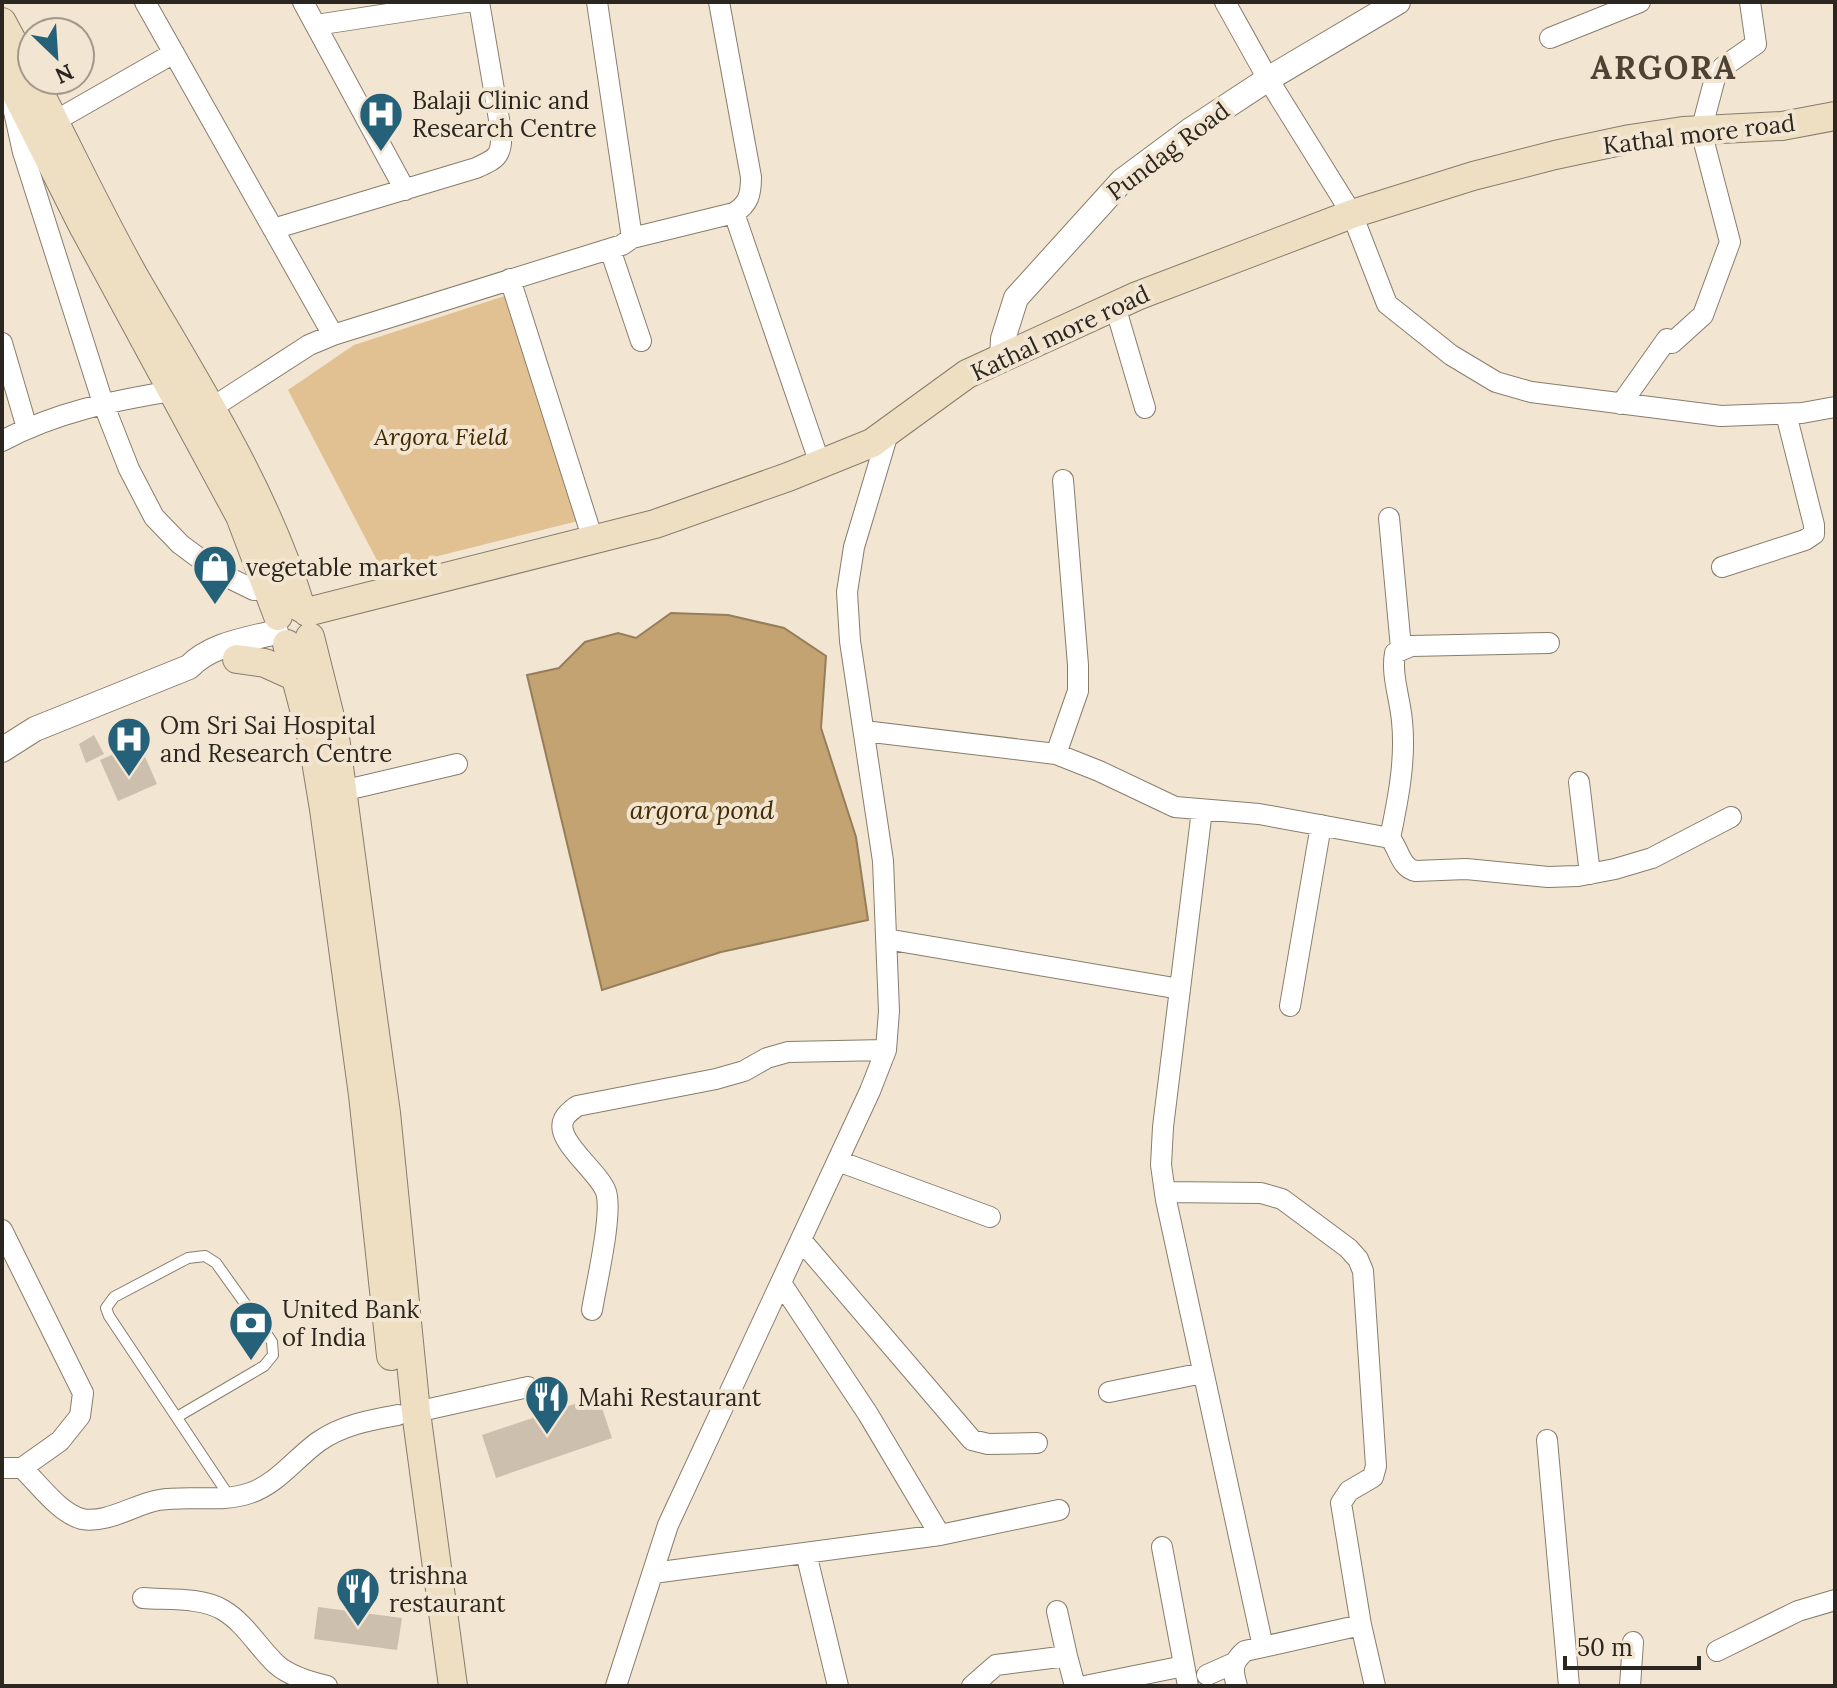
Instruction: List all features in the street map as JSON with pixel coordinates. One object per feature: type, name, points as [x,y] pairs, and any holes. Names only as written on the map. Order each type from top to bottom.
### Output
[{"type":"main road","points":[[2,22],[16,66]]},
{"type":"main road","points":[[28,96],[82,224],[240,516],[269,588],[292,627],[330,712],[386,1113],[407,1413],[434,1686]]},
{"type":"main road","points":[[35,96],[55,121],[118,246],[257,495],[286,557],[296,677],[313,743],[407,1413],[453,1686]]},
{"type":"main road","name":"Kathal more road","points":[[292,627],[655,524],[820,464],[872,443],[967,374],[1115,306],[1352,214],[1473,176],[1630,139],[1782,126],[1835,116]]},
{"type":"main road","points":[[237,659],[265,663],[296,677]]},
{"type":"street","points":[[146,2],[333,335]]},
{"type":"street","points":[[303,2],[405,190]]},
{"type":"street","points":[[316,25],[466,2]]},
{"type":"street","points":[[273,229],[495,160],[502,147],[479,2]]},
{"type":"street","points":[[597,2],[632,238]]},
{"type":"street","points":[[210,409],[309,345],[333,335],[610,249],[632,238],[734,213],[744,207],[751,194],[751,177],[721,2]]},
{"type":"street","points":[[1225,2],[1268,79],[1352,214],[1387,304],[1451,355],[1509,386],[1531,392],[1721,416],[1786,414],[1835,407]]},
{"type":"street","points":[[1550,38],[1640,2]]},
{"type":"street","points":[[1621,404],[1670,341],[1703,315],[1730,242],[1701,131],[1718,72],[1756,44],[1750,2]]},
{"type":"street","name":"Pundag Road","points":[[1002,358],[1003,339],[1016,298],[1122,181],[1192,129],[1268,79],[1394,3]]},
{"type":"street","points":[[55,121],[174,53]]},
{"type":"street","points":[[20,96],[23,152],[103,403],[129,469],[154,517],[180,544],[219,573],[254,590],[269,588]]},
{"type":"street","points":[[734,213],[820,464]]},
{"type":"street","points":[[610,249],[641,341]]},
{"type":"street","points":[[510,279],[593,540]]},
{"type":"street","points":[[1115,306],[1145,408]]},
{"type":"street","points":[[2,343],[27,428]]},
{"type":"street","points":[[2,441],[27,428],[103,403],[172,391]]},
{"type":"street","points":[[1722,567],[1805,540],[1814,534],[1786,414]]},
{"type":"street","points":[[616,1686],[668,1525],[838,1161],[886,1050],[889,1011],[883,861],[850,641],[847,592],[854,547],[889,430]]},
{"type":"street","points":[[1056,754],[1078,691],[1063,480]]},
{"type":"street","points":[[1389,518],[1401,648]]},
{"type":"street","points":[[2,750],[35,729],[189,667],[204,668],[237,659],[292,627]]},
{"type":"street","points":[[189,667],[199,656],[232,643],[292,627]]},
{"type":"street","points":[[1549,643],[1401,648],[1395,653],[1393,664],[1402,722],[1403,758],[1390,838],[1410,870],[1466,869],[1548,877],[1590,874],[1652,858],[1731,817]]},
{"type":"street","points":[[864,731],[1056,754],[1175,807],[1259,814],[1390,838]]},
{"type":"street","points":[[342,791],[457,764]]},
{"type":"street","points":[[1579,782],[1590,874]]},
{"type":"street","points":[[1202,810],[1161,1165],[1263,1647]]},
{"type":"street","points":[[1290,1006],[1321,825]]},
{"type":"street","points":[[886,939],[1180,989]]},
{"type":"street","points":[[592,1310],[607,1216],[607,1193],[570,1145],[562,1129],[564,1117],[577,1106],[716,1079],[788,1052],[886,1050]]},
{"type":"street","points":[[838,1161],[990,1217]]},
{"type":"street","points":[[1165,1192],[1261,1193],[1282,1199],[1358,1259],[1363,1271],[1376,1466],[1373,1477],[1349,1491],[1341,1503],[1361,1625],[1375,1686]]},
{"type":"street","points":[[2,1230],[83,1393],[80,1416],[60,1441],[12,1468],[63,1508],[81,1518],[96,1519],[160,1500],[250,1494],[274,1480],[317,1443],[337,1431],[362,1422],[528,1387]]},
{"type":"street","points":[[801,1240],[972,1440],[988,1444],[1037,1443]]},
{"type":"street","points":[[781,1283],[868,1414],[940,1535]]},
{"type":"street","points":[[1109,1392],[1203,1373]]},
{"type":"street","points":[[1547,1440],[1569,1686]]},
{"type":"street","points":[[653,1573],[940,1535],[1059,1510]]},
{"type":"street","points":[[1085,1686],[1186,1676],[1162,1547]]},
{"type":"street","points":[[806,1553],[838,1686]]},
{"type":"street","points":[[143,1598],[202,1603],[223,1610],[251,1635],[278,1666],[308,1681],[327,1686]]},
{"type":"street","points":[[1717,1651],[1798,1611],[1835,1600]]},
{"type":"street","points":[[1057,1611],[1075,1686]]},
{"type":"street","points":[[1207,1675],[1234,1663],[1245,1651],[1361,1625]]},
{"type":"street","points":[[1630,1686],[1633,1642]]},
{"type":"street","points":[[972,1686],[996,1665],[1067,1656]]},
{"type":"street","points":[[1234,1663],[1237,1686]]},
{"type":"lane","points":[[177,1417],[264,1366],[273,1355],[272,1342],[266,1333],[216,1263],[205,1256],[188,1258],[161,1272],[114,1297],[106,1308],[109,1316],[229,1496]]},
{"type":"green space","name":"Argora Field","points":[[517,292],[582,520],[382,570],[288,390],[354,345]]},
{"type":"water","name":"argora pond","points":[[671,613],[728,615],[784,628],[826,656],[821,728],[856,837],[868,920],[721,952],[602,990],[527,675],[559,668],[585,642],[618,633],[636,638]]},
{"type":"building","points":[[94,735],[104,754],[86,763],[79,744]]},
{"type":"building","points":[[139,743],[157,784],[118,801],[100,760]]},
{"type":"building","name":"Mahi Restaurant","points":[[598,1396],[612,1438],[496,1478],[482,1435]]},
{"type":"building","name":"trishna restaurant","points":[[318,1607],[402,1618],[397,1650],[314,1639]]},
{"type":"place","name":"Balaji Clinic and Research Centre","points":[[381,153]]},
{"type":"place","name":"vegetable market","points":[[215,606]]},
{"type":"place","name":"Om Sri Sai Hospital and Research Centre","points":[[129,778]]},
{"type":"place","name":"United Bank of India","points":[[251,1362]]},
{"type":"place","name":"Mahi Restaurant","points":[[547,1436]]},
{"type":"place","name":"trishna restaurant","points":[[358,1628]]},
{"type":"district","name":"ARGORA","points":[[1664,67]]}]
